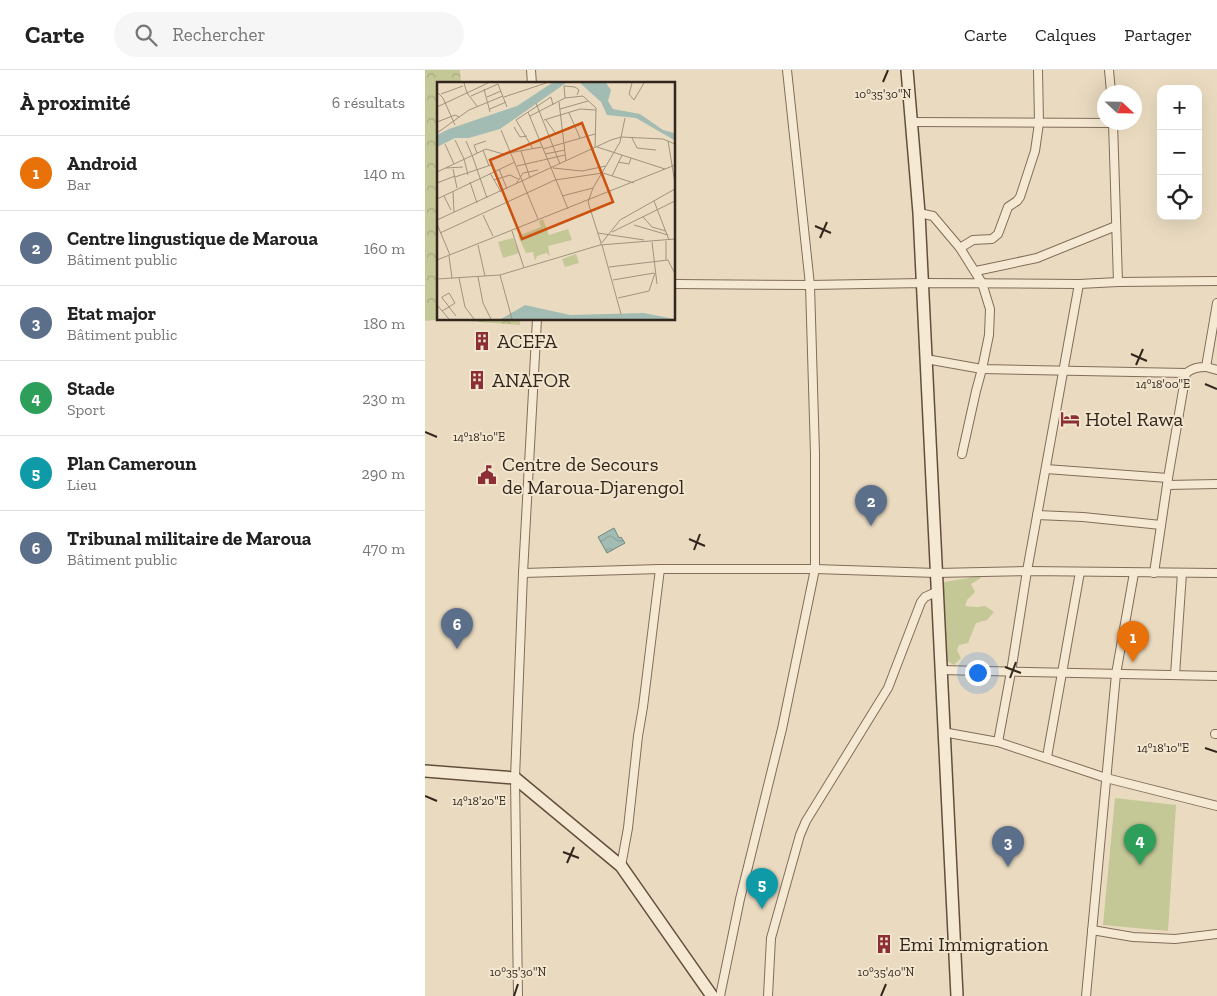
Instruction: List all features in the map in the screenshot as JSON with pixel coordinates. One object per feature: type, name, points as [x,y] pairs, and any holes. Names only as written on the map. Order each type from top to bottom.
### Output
[{"type":"street","points":[[720,996],[740,899],[782,729],[815,569],[815,454],[810,285],[787,70]]},
{"type":"street","points":[[907,70],[919,213],[957,996]]},
{"type":"street","points":[[960,248],[973,240],[992,239],[998,234],[1006,210],[1020,198],[1034,156],[1039,123],[1039,70]]},
{"type":"street","points":[[1109,70],[1110,85]]},
{"type":"street","points":[[911,122],[1097,123]]},
{"type":"street","points":[[1113,130],[1118,282]]},
{"type":"street","points":[[919,213],[933,216],[960,248],[982,283],[990,309],[989,335],[962,454]]},
{"type":"street","points":[[976,271],[1037,258],[1116,226]]},
{"type":"street","points":[[675,284],[1079,284],[1217,281]]},
{"type":"street","points":[[998,742],[1079,284]]},
{"type":"street","points":[[1206,367],[1217,303]]},
{"type":"street","points":[[518,996],[515,778],[523,574],[537,320]]},
{"type":"street","points":[[926,358],[982,369],[1187,372],[1191,369],[1206,367],[1217,370]]},
{"type":"street","points":[[1154,573],[1187,372]]},
{"type":"street","points":[[1046,469],[1168,482],[1217,484]]},
{"type":"street","points":[[1037,515],[1161,524]]},
{"type":"street","points":[[621,866],[628,828],[635,754],[643,707],[660,569]]},
{"type":"street","points":[[523,574],[660,569],[815,569],[936,573],[1027,571],[1217,573]]},
{"type":"street","points":[[1047,757],[1080,572]]},
{"type":"street","points":[[1086,996],[1115,674],[1135,572]]},
{"type":"street","points":[[1175,674],[1181,573]]},
{"type":"street","points":[[768,996],[771,938],[800,835],[806,821],[888,688],[921,602],[925,597],[937,592]]},
{"type":"street","points":[[940,670],[1217,676]]},
{"type":"street","points":[[943,732],[998,742],[1106,778],[1217,806]]},
{"type":"street","points":[[425,771],[515,778],[621,866],[712,996]]},
{"type":"street","points":[[1092,930],[1133,937],[1175,939],[1217,934]]},
{"type":"green space","points":[[425,70],[460,70],[461,82],[437,82],[437,320],[425,321]]},
{"type":"green space","points":[[455,320],[520,320],[520,325]]},
{"type":"green space","points":[[976,572],[981,578],[971,584],[975,592],[967,600],[965,606],[985,606],[994,612],[987,620],[976,623],[968,643],[959,645],[957,650],[961,658],[954,665],[946,660],[938,617],[945,605],[944,582],[969,578]]},
{"type":"green space","points":[[1115,798],[1176,805],[1168,931],[1103,925]]},
{"type":"water","points":[[614,528],[619,538],[621,537],[625,543],[607,553],[598,537]]},
{"type":"place","name":"ACEFA","points":[[482,341]]},
{"type":"place","name":"ANAFOR","points":[[477,380]]},
{"type":"place","name":"Hotel Rawa","points":[[1070,419]]},
{"type":"place","name":"Centre de Secours de Maroua-Djarengol","points":[[487,475]]},
{"type":"place","name":"Centre lingustique de Maroua","points":[[871,526]]},
{"type":"place","name":"Tribunal militaire de Maroua","points":[[457,649]]},
{"type":"place","name":"Android","points":[[1133,662]]},
{"type":"place","name":"Stade","points":[[1140,865]]},
{"type":"place","name":"Etat major","points":[[1008,867]]},
{"type":"place","name":"Plan Cameroun","points":[[762,909]]},
{"type":"place","name":"Emi Immigration","points":[[884,944]]}]
